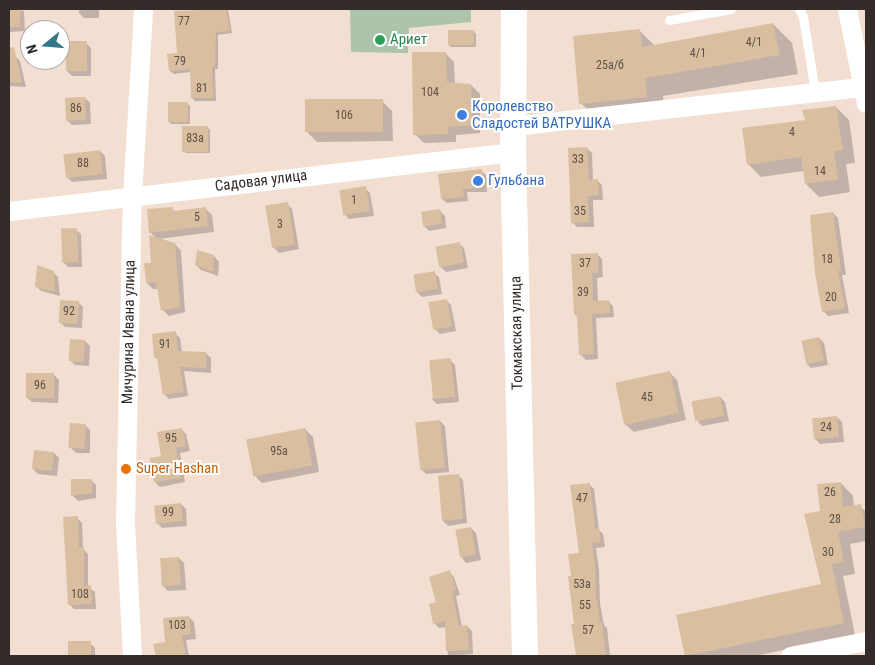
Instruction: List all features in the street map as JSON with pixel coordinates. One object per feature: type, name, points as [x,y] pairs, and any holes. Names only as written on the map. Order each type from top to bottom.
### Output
[{"type":"main road","name":"Токмакская улица","points":[[514,9],[513,152],[525,656]]},
{"type":"street","name":"Мичурина Ивана улица","points":[[132,656],[125,521],[132,196],[143,9]]},
{"type":"street","points":[[513,126],[815,92],[865,95],[847,9]]},
{"type":"street","name":"Садовая улица","points":[[9,211],[513,152]]},
{"type":"street","points":[[790,656],[866,641]]},
{"type":"lane","points":[[669,20],[731,9]]},
{"type":"lane","points":[[799,9],[803,17],[815,92]]},
{"type":"green space","name":"Ариет","points":[[350,9],[471,9],[471,22],[409,28],[408,53],[351,52]]},
{"type":"building","points":[[9,9],[20,9],[20,27],[9,27]]},
{"type":"building","points":[[226,9],[230,31],[216,32],[215,66],[212,67],[213,98],[191,98],[190,69],[169,71],[167,54],[177,53],[174,11]]},
{"type":"building","points":[[773,23],[780,55],[645,78],[647,97],[579,104],[573,36],[640,29],[642,47]]},
{"type":"building","points":[[448,30],[474,30],[474,45],[448,45]]},
{"type":"building","points":[[70,41],[87,41],[87,71],[66,71],[70,70]]},
{"type":"building","points":[[14,47],[22,83],[9,82],[9,48]]},
{"type":"building","points":[[412,52],[446,52],[447,82],[471,84],[472,125],[448,127],[448,134],[413,135]]},
{"type":"building","points":[[85,97],[86,120],[66,121],[65,98]]},
{"type":"building","points":[[305,99],[383,99],[383,132],[305,132]]},
{"type":"building","points":[[168,102],[188,102],[188,122],[168,122]]},
{"type":"building","points":[[836,106],[843,150],[834,152],[838,179],[805,184],[801,157],[747,165],[742,128],[805,120],[802,110]]},
{"type":"building","points":[[182,126],[208,126],[208,152],[182,152]]},
{"type":"building","points":[[587,147],[589,180],[598,179],[599,195],[588,196],[589,222],[571,223],[568,148]]},
{"type":"building","points":[[100,150],[103,174],[66,178],[63,155]]},
{"type":"building","points":[[482,169],[483,188],[463,189],[464,197],[441,199],[438,174]]},
{"type":"building","points":[[366,186],[370,211],[343,215],[339,190]]},
{"type":"building","points":[[288,202],[295,244],[272,248],[265,206]]},
{"type":"building","points":[[173,207],[173,211],[206,207],[208,226],[149,233],[147,209]]},
{"type":"building","points":[[440,209],[442,224],[423,226],[421,212]]},
{"type":"building","points":[[833,212],[841,270],[838,271],[845,308],[822,312],[815,273],[810,215]]},
{"type":"building","points":[[77,228],[78,262],[62,263],[61,229]]},
{"type":"building","points":[[149,235],[175,243],[180,307],[161,311],[156,283],[146,283],[144,263],[151,263]]},
{"type":"building","points":[[460,242],[464,263],[439,267],[435,247]]},
{"type":"building","points":[[197,250],[214,255],[213,272],[195,265]]},
{"type":"building","points":[[598,253],[598,273],[592,273],[593,301],[609,300],[610,313],[592,314],[594,354],[579,355],[577,315],[574,315],[571,254]]},
{"type":"building","points":[[37,265],[54,271],[55,292],[35,287]]},
{"type":"building","points":[[435,271],[438,289],[416,292],[413,274]]},
{"type":"building","points":[[447,299],[452,327],[433,330],[428,302]]},
{"type":"building","points":[[60,300],[79,301],[78,324],[59,323]]},
{"type":"building","points":[[176,331],[178,351],[206,352],[206,368],[180,367],[184,392],[163,395],[157,358],[154,358],[152,334]]},
{"type":"building","points":[[819,337],[824,360],[806,364],[801,341]]},
{"type":"building","points":[[70,339],[85,340],[83,362],[68,361]]},
{"type":"building","points":[[451,358],[455,397],[433,399],[429,360]]},
{"type":"building","points":[[670,371],[679,413],[624,425],[615,383]]},
{"type":"building","points":[[26,373],[54,373],[54,398],[26,398]]},
{"type":"building","points":[[720,396],[724,416],[695,421],[692,402]]},
{"type":"building","points":[[837,416],[839,437],[814,439],[812,418]]},
{"type":"building","points":[[440,420],[445,468],[420,470],[415,423]]},
{"type":"building","points":[[70,423],[86,424],[84,449],[68,448]]},
{"type":"building","points":[[182,428],[186,446],[176,448],[181,478],[154,482],[150,458],[161,456],[157,432]]},
{"type":"building","points":[[305,428],[312,465],[253,477],[246,439]]},
{"type":"building","points":[[34,450],[54,452],[52,471],[32,469]]},
{"type":"building","points":[[459,474],[463,519],[442,521],[438,476]]},
{"type":"building","points":[[71,479],[92,479],[92,493],[71,496]]},
{"type":"building","points":[[841,482],[843,507],[861,504],[865,527],[838,532],[844,562],[832,564],[844,623],[685,656],[676,615],[821,584],[804,514],[820,511],[817,484]]},
{"type":"building","points":[[590,483],[595,529],[599,528],[601,542],[592,543],[596,597],[600,622],[602,622],[606,656],[576,656],[571,624],[574,624],[568,576],[571,576],[568,554],[579,553],[570,485]]},
{"type":"building","points":[[181,503],[183,521],[156,524],[154,506]]},
{"type":"building","points":[[78,516],[79,547],[84,547],[84,586],[91,585],[92,604],[68,605],[63,517]]},
{"type":"building","points":[[471,527],[476,555],[460,557],[455,530]]},
{"type":"building","points":[[179,557],[181,585],[162,586],[160,558]]},
{"type":"building","points":[[450,570],[456,590],[452,591],[459,626],[467,625],[469,650],[446,651],[445,621],[433,624],[429,604],[436,602],[429,577]]},
{"type":"building","points":[[189,616],[191,634],[182,635],[186,656],[156,656],[153,644],[165,642],[163,618]]},
{"type":"building","points":[[68,641],[91,641],[91,656],[68,656]]},
{"type":"place","name":"Ариет","points":[[380,40]]},
{"type":"place","name":"Королевство Сладостей ВАТРУШКА","points":[[462,115]]},
{"type":"place","name":"Гульбана","points":[[478,181]]},
{"type":"place","name":"Super Hashan","points":[[126,469]]}]
